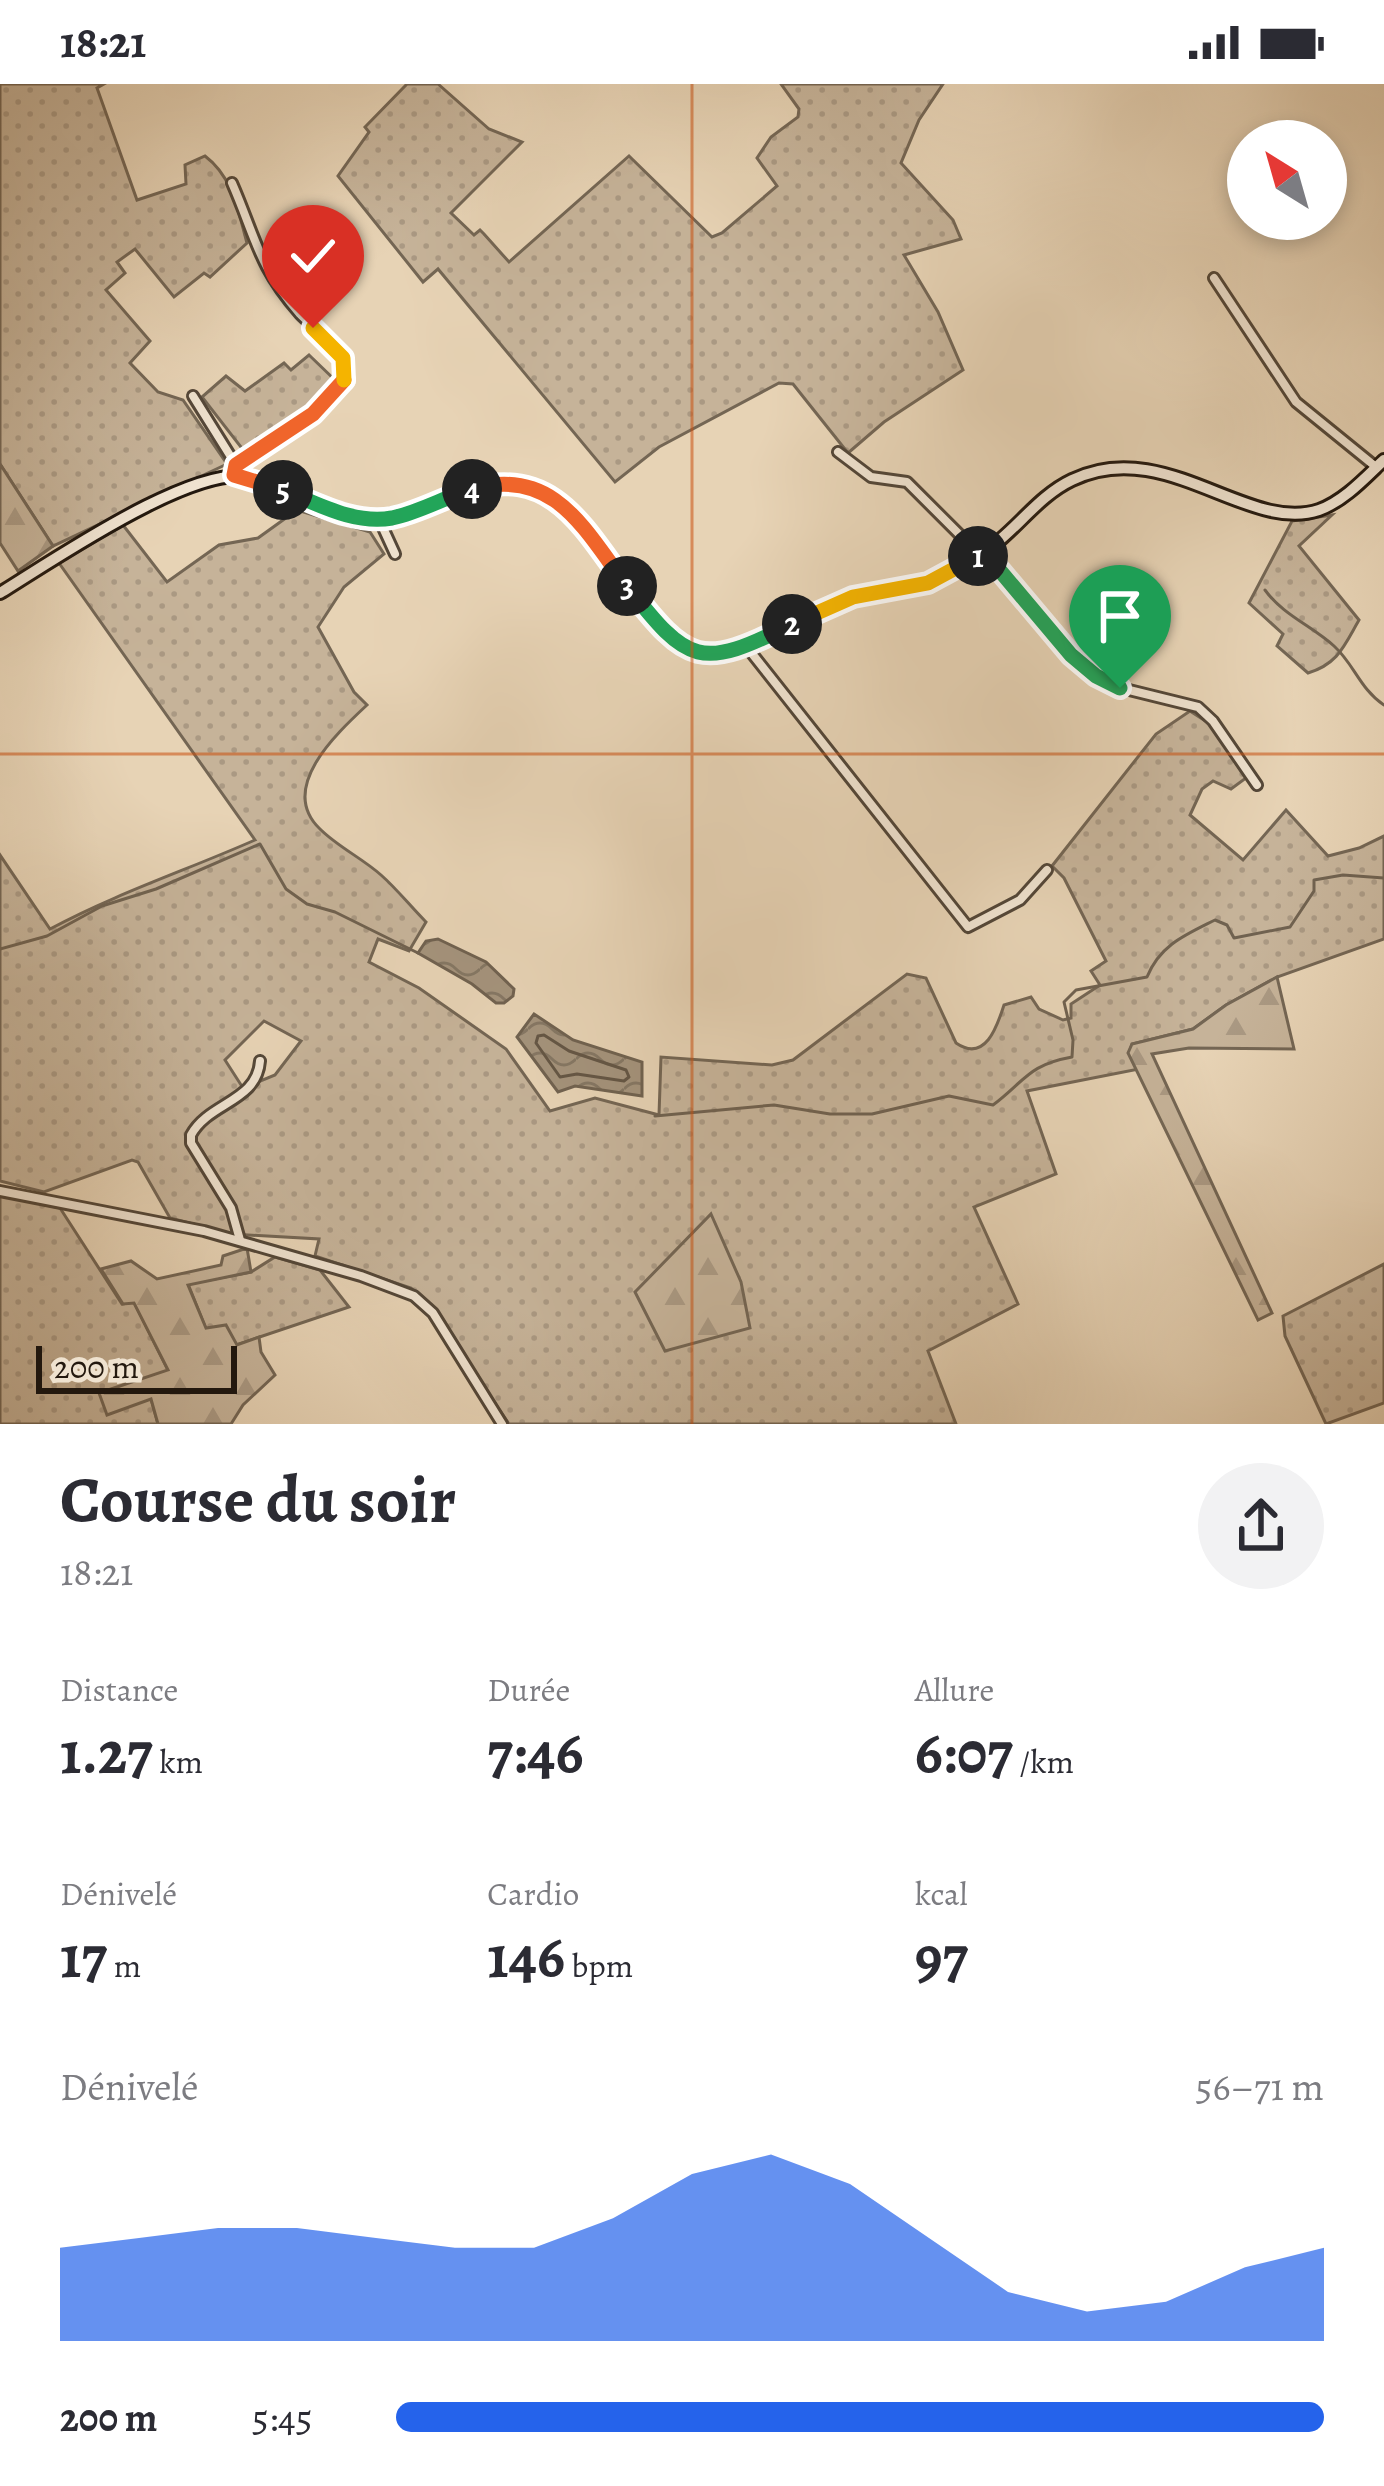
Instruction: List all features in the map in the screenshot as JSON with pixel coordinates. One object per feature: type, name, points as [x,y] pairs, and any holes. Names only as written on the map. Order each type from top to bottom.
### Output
[{"type":"street","points":[[0,593],[121,520],[235,470],[323,406],[343,384],[346,370],[339,353],[293,306],[264,266],[232,183]]},
{"type":"street","points":[[193,396],[235,470],[345,514],[379,519],[492,484],[530,485],[553,498],[578,522],[674,642],[710,654],[746,646],[842,601],[928,583],[983,554],[1065,483],[1110,469],[1149,469],[1300,514],[1333,504],[1380,464],[1295,402],[1214,278]]},
{"type":"street","points":[[838,452],[871,477],[907,482],[983,554],[1084,667],[1120,688],[1198,707],[1214,721],[1257,785]]},
{"type":"street","points":[[379,519],[395,554]]},
{"type":"street","points":[[746,646],[968,927],[1020,900],[1047,869]]},
{"type":"street","points":[[241,1241],[231,1208],[191,1143],[191,1135],[206,1115],[251,1088],[259,1076],[260,1061]]},
{"type":"street","points":[[0,1191],[241,1241],[361,1276],[423,1302],[502,1424]]},
{"type":"green space","points":[[0,84],[104,84],[97,88],[137,200],[186,184],[185,165],[205,156],[228,184],[247,243],[210,277],[204,273],[174,297],[135,249],[117,262],[125,273],[106,290],[150,341],[130,363],[158,392],[183,400],[227,464],[53,546],[0,464]]},
{"type":"green space","points":[[407,84],[438,84],[489,129],[522,142],[451,213],[474,235],[480,230],[509,262],[629,156],[712,237],[722,233],[777,186],[757,158],[771,137],[798,117],[799,109],[781,84],[943,84],[919,120],[901,163],[953,220],[961,239],[904,255],[938,312],[963,370],[884,422],[848,453],[793,384],[779,383],[659,447],[615,482],[438,269],[423,282],[338,176],[369,132],[365,127]]},
{"type":"green space","points":[[309,355],[337,382],[318,402],[244,451],[202,397],[226,376],[245,391],[284,363],[291,370]]},
{"type":"green space","points":[[0,464],[53,546],[18,571],[0,543]]},
{"type":"green space","points":[[297,510],[370,532],[384,554],[344,587],[318,627],[354,692],[367,705],[316,762],[305,796],[308,813],[327,835],[387,880],[426,922],[409,951],[378,939],[369,962],[419,988],[506,1049],[550,1111],[595,1098],[659,1115],[661,1057],[772,1065],[793,1060],[907,974],[926,978],[956,1043],[966,1048],[975,1049],[988,1040],[1004,1005],[1031,997],[1039,1009],[1063,1020],[1071,1018],[1071,1004],[1100,985],[1091,971],[1106,961],[1064,878],[1052,866],[1156,734],[1190,711],[1210,724],[1246,778],[1231,789],[1213,781],[1202,789],[1190,815],[1243,860],[1286,810],[1328,856],[1384,836],[1384,939],[1277,977],[1193,1029],[1132,1044],[1129,1053],[1139,1069],[1027,1091],[1056,1174],[974,1207],[1018,1304],[928,1351],[956,1424],[509,1424],[427,1303],[411,1288],[315,1256],[319,1239],[232,1234],[170,1218],[138,1162],[132,1160],[44,1192],[0,1181],[0,855],[50,929],[255,840],[59,563],[123,525],[167,582],[219,545],[258,538]],"holes":[[[264,1021],[301,1041],[275,1075],[243,1088],[225,1060]]]},
{"type":"green space","points":[[1332,515],[1299,546],[1359,620],[1333,659],[1308,673],[1277,646],[1283,634],[1249,603],[1292,521]]},
{"type":"green space","points":[[1277,977],[1294,1049],[1189,1048],[1152,1054],[1272,1313],[1258,1320],[1128,1053],[1132,1044],[1193,1029]]},
{"type":"green space","points":[[0,1195],[60,1208],[122,1304],[134,1302],[168,1370],[151,1399],[158,1424],[0,1424]]},
{"type":"green space","points":[[711,1214],[741,1282],[750,1328],[665,1351],[635,1292]]},
{"type":"green space","points":[[247,1248],[251,1272],[188,1285],[206,1328],[226,1325],[237,1345],[259,1337],[261,1352],[275,1375],[243,1405],[231,1424],[158,1424],[151,1399],[107,1415],[99,1393],[168,1370],[134,1303],[123,1304],[101,1269],[131,1261],[157,1279],[221,1265],[223,1256]]},
{"type":"green space","points":[[275,1257],[320,1270],[349,1307],[236,1345],[206,1329],[188,1284],[251,1272]]},
{"type":"green space","points":[[1384,1264],[1384,1403],[1326,1424],[1285,1336],[1283,1316]]},
{"type":"water","points":[[438,939],[486,962],[514,989],[513,996],[496,1003],[418,953],[426,941]]},
{"type":"water","points":[[534,1014],[573,1040],[642,1062],[642,1096],[575,1086],[558,1092],[517,1037]]},
{"type":"waterway","points":[[1265,590],[1334,646],[1384,705]]},
{"type":"waterway","points":[[0,949],[47,936],[102,906],[156,889],[260,844],[286,889],[307,904],[335,912],[418,953]]},
{"type":"waterway","points":[[655,1116],[774,1105],[830,1114],[872,1114],[949,1096],[993,1105],[1036,1069],[1072,1057],[1064,1002],[1076,990],[1147,977],[1166,949],[1215,920],[1227,925],[1234,938],[1290,927],[1314,891],[1314,880],[1343,875],[1384,878]]},
{"type":"route","points":[[313,328],[346,364],[343,384],[313,414],[236,465],[234,475],[369,519],[390,518],[492,484],[538,488],[578,522],[668,637],[690,650],[710,654],[746,646],[853,597],[928,583],[986,554],[1071,655],[1120,688]]}]
